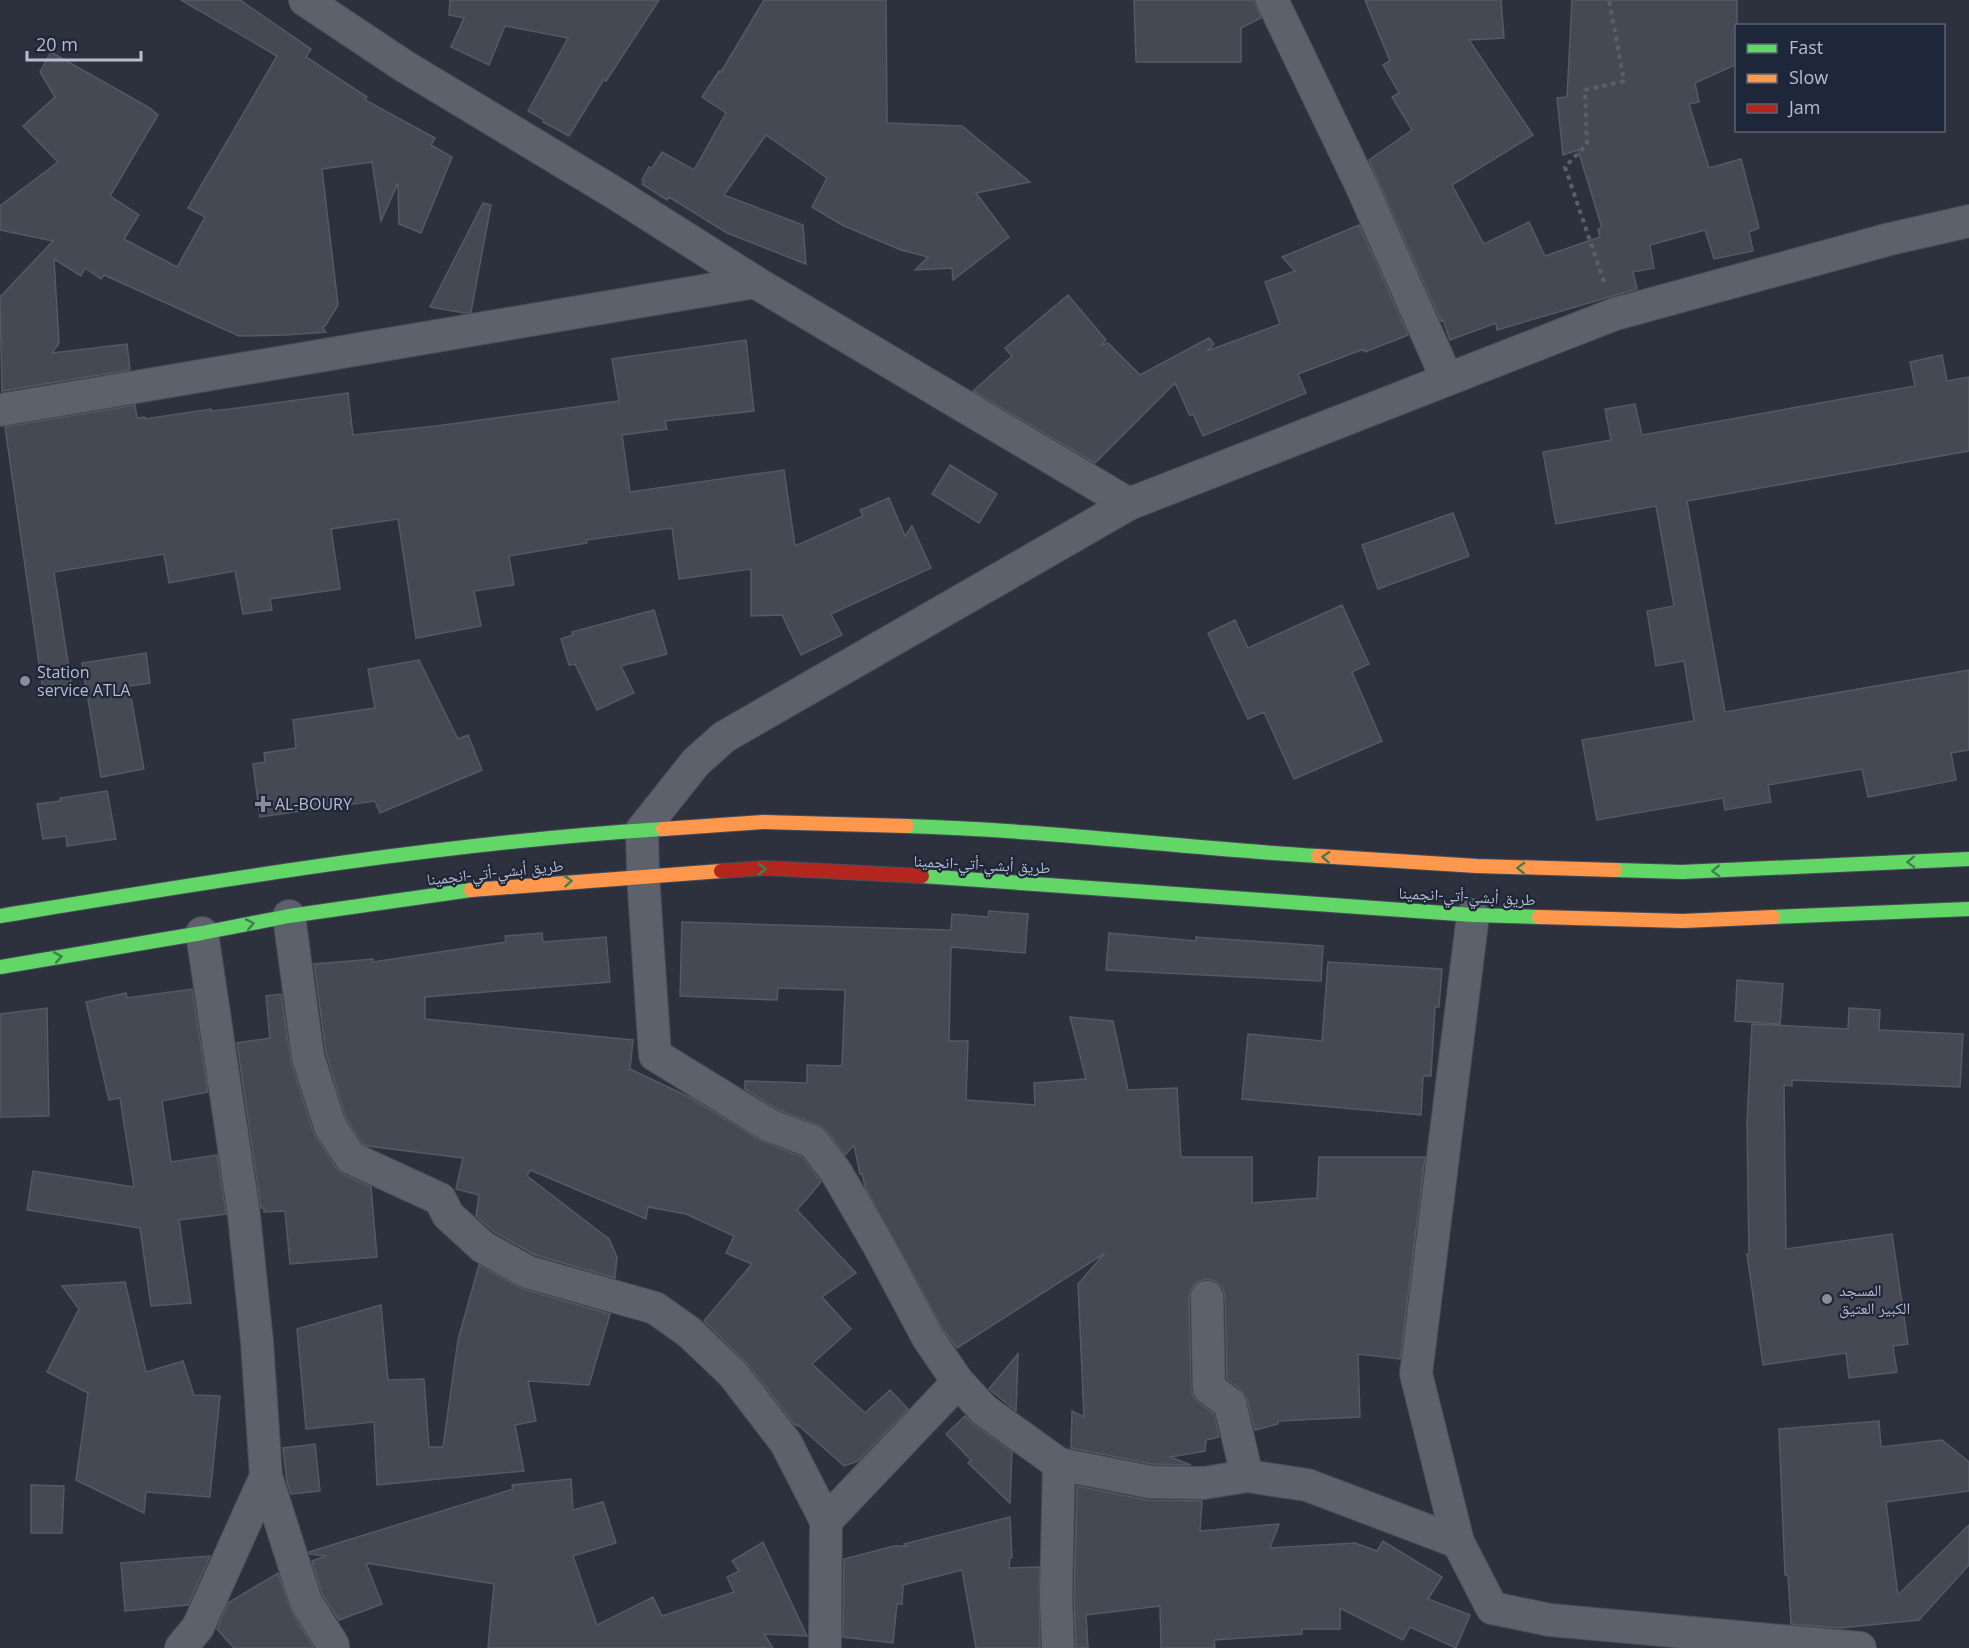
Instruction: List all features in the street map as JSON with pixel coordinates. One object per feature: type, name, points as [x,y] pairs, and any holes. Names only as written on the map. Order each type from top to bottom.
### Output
[{"type":"highway","points":[[0,916],[283,870],[482,846],[642,830],[763,822],[978,828],[1217,850],[1477,866],[1682,872],[1969,859]]},
{"type":"highway","name":"طريق أبشي-أتي-انجمينا","points":[[0,967],[289,916],[488,887],[765,868],[988,880],[1473,915],[1683,921],[1969,909]]},
{"type":"street","points":[[305,0],[405,66],[613,192],[754,282],[1129,504]]},
{"type":"street","points":[[1272,0],[1361,185],[1447,379]]},
{"type":"street","points":[[1458,1542],[1307,1485],[1247,1476],[1204,1483],[1150,1482],[1059,1464],[984,1410],[958,1382],[928,1338],[836,1172],[813,1142],[769,1125],[655,1055],[642,830],[696,762],[724,737],[1129,504],[1615,314],[1890,239],[1969,221]]},
{"type":"street","points":[[0,410],[754,282]]},
{"type":"street","points":[[1473,915],[1416,1374],[1458,1542],[1492,1608],[1550,1620],[1741,1643],[1860,1648]]},
{"type":"street","points":[[289,916],[308,1057],[330,1126],[351,1158],[440,1199],[448,1215],[483,1248],[528,1272],[655,1308],[690,1332],[733,1374],[786,1443],[826,1521],[825,1648]]},
{"type":"street","points":[[202,933],[244,1215],[257,1342],[266,1476],[306,1602],[333,1648]]},
{"type":"street","points":[[1208,1297],[1209,1388],[1230,1404],[1247,1476]]},
{"type":"street","points":[[826,1521],[958,1382]]},
{"type":"street","points":[[1058,1648],[1056,1596],[1059,1464]]},
{"type":"street","points":[[180,1648],[198,1627],[266,1476]]},
{"type":"path","points":[[1608,0],[1624,81],[1586,90],[1587,144],[1565,167],[1615,314]]},
{"type":"building","points":[[181,0],[240,0],[311,49],[306,57],[367,97],[365,100],[435,138],[431,145],[452,157],[421,233],[399,224],[398,183],[381,221],[372,162],[322,169],[338,305],[325,326],[322,327],[326,332],[286,335],[239,336],[104,275],[101,279],[85,268],[81,276],[54,259],[59,343],[52,353],[127,344],[130,370],[2,391],[0,297],[53,241],[0,230],[0,206],[58,162],[23,126],[55,97],[40,72],[51,52],[150,108],[158,115],[110,196],[139,215],[124,239],[177,267],[205,217],[188,208],[277,56]]},
{"type":"building","points":[[450,0],[659,0],[606,81],[604,79],[569,136],[528,111],[568,38],[505,26],[489,65],[451,47],[464,18],[449,15]]},
{"type":"building","points":[[764,0],[886,0],[887,123],[962,126],[1030,182],[976,193],[1009,237],[953,280],[952,268],[915,270],[928,257],[901,250],[842,225],[812,207],[827,178],[766,135],[724,195],[803,225],[806,264],[727,233],[669,197],[667,200],[642,184],[649,167],[652,168],[662,152],[694,170],[726,113],[702,97],[719,71],[721,72]]},
{"type":"building","points":[[1134,0],[1254,0],[1261,18],[1241,28],[1241,62],[1136,62]]},
{"type":"building","points":[[1365,0],[1501,0],[1504,38],[1469,40],[1533,135],[1452,185],[1484,244],[1529,222],[1545,256],[1600,237],[1598,229],[1602,228],[1578,150],[1563,155],[1557,98],[1567,97],[1572,0],[1737,0],[1735,65],[1695,83],[1699,102],[1689,104],[1709,168],[1741,159],[1759,228],[1749,232],[1753,251],[1714,259],[1705,230],[1650,245],[1654,268],[1633,272],[1637,289],[1497,330],[1496,323],[1450,340],[1443,320],[1441,321],[1369,160],[1412,130],[1392,97],[1399,93],[1383,65],[1390,61]]},
{"type":"building","points":[[483,203],[491,205],[471,312],[464,313],[430,307]]},
{"type":"building","points":[[1359,225],[1408,335],[1298,374],[1306,393],[1203,436],[1193,414],[1190,416],[1175,383],[1095,463],[973,391],[1012,356],[1005,348],[1068,295],[1106,340],[1100,346],[1108,343],[1140,375],[1209,338],[1214,344],[1207,351],[1280,324],[1265,282],[1295,271],[1282,257]]},
{"type":"building","points":[[746,340],[754,411],[665,421],[667,429],[622,435],[630,492],[784,470],[795,546],[863,516],[860,510],[889,498],[905,536],[912,526],[931,568],[831,614],[842,635],[801,655],[782,615],[751,616],[751,569],[679,579],[672,528],[586,540],[587,543],[509,556],[514,585],[474,591],[481,626],[416,638],[398,519],[331,529],[340,589],[270,599],[272,610],[243,614],[235,571],[169,583],[164,554],[54,572],[72,688],[43,691],[5,427],[135,405],[137,418],[145,417],[145,419],[348,393],[353,435],[436,426],[619,401],[612,359]]},
{"type":"building","points":[[1942,355],[1947,381],[1969,377],[1969,451],[1687,501],[1725,712],[1969,670],[1969,750],[1951,753],[1956,780],[1868,797],[1862,769],[1768,785],[1771,802],[1725,810],[1723,798],[1597,820],[1582,740],[1694,721],[1684,661],[1656,666],[1647,611],[1674,606],[1656,506],[1556,524],[1543,452],[1611,440],[1605,409],[1635,404],[1642,435],[1915,386],[1910,362]]},
{"type":"building","points":[[950,465],[997,494],[979,523],[932,494]]},
{"type":"building","points":[[1453,513],[1469,556],[1378,589],[1362,545]]},
{"type":"building","points":[[1342,605],[1369,664],[1352,672],[1382,741],[1294,779],[1264,712],[1248,719],[1208,633],[1235,620],[1248,648]]},
{"type":"building","points":[[654,610],[667,654],[621,666],[634,693],[597,710],[575,664],[569,665],[561,639],[573,635],[572,632]]},
{"type":"building","points":[[146,653],[150,683],[129,686],[144,769],[101,777],[82,663]]},
{"type":"building","points":[[419,660],[458,739],[468,735],[482,770],[380,813],[375,801],[260,817],[253,764],[265,762],[264,753],[296,748],[293,720],[375,708],[368,669]]},
{"type":"building","points":[[107,791],[116,839],[67,846],[66,836],[43,839],[37,804]]},
{"type":"building","points":[[989,911],[1028,914],[1025,953],[951,947],[949,1041],[968,1041],[966,1100],[1035,1105],[1034,1083],[1086,1079],[1070,1017],[1113,1021],[1128,1090],[1177,1088],[1181,1157],[1252,1157],[1252,1203],[1317,1198],[1319,1157],[1425,1157],[1400,1359],[1358,1354],[1360,1417],[1278,1421],[1278,1424],[1255,1430],[1247,1399],[1241,1390],[1227,1379],[1223,1288],[1215,1281],[1206,1279],[1197,1282],[1191,1289],[1189,1297],[1191,1388],[1198,1402],[1214,1414],[1219,1437],[1206,1440],[1205,1451],[1170,1457],[1191,1465],[1152,1464],[1071,1448],[1072,1411],[1084,1417],[1078,1284],[1105,1253],[957,1348],[943,1329],[865,1187],[854,1145],[845,1155],[827,1131],[820,1126],[777,1109],[745,1089],[745,1081],[807,1083],[807,1065],[842,1066],[845,990],[778,988],[777,1000],[680,996],[682,922],[951,930],[952,914],[988,917]]},
{"type":"building","points":[[542,933],[543,942],[606,937],[610,982],[425,997],[425,1019],[633,1040],[630,1069],[689,1097],[760,1140],[802,1157],[821,1182],[797,1210],[856,1273],[822,1297],[851,1329],[812,1364],[865,1413],[890,1390],[908,1409],[858,1461],[844,1466],[798,1425],[794,1424],[747,1363],[704,1321],[752,1264],[726,1253],[734,1236],[686,1214],[648,1207],[646,1219],[530,1170],[527,1176],[609,1239],[617,1257],[615,1278],[535,1255],[494,1232],[476,1216],[479,1195],[456,1189],[463,1158],[367,1146],[363,1144],[346,1118],[326,1053],[314,964],[373,959],[373,962],[506,942],[505,936]]},
{"type":"building","points":[[1109,933],[1196,941],[1196,937],[1323,946],[1321,981],[1106,970]]},
{"type":"building","points":[[1328,962],[1442,969],[1439,1007],[1435,1007],[1431,1076],[1423,1076],[1421,1115],[1242,1099],[1248,1034],[1322,1041]]},
{"type":"building","points":[[1737,980],[1783,984],[1780,1024],[1735,1021]]},
{"type":"building","points":[[192,989],[208,1092],[162,1101],[171,1162],[217,1155],[226,1214],[179,1220],[191,1303],[151,1306],[140,1228],[27,1210],[33,1171],[134,1187],[120,1098],[109,1100],[86,1002],[126,993],[127,998]]},
{"type":"building","points":[[281,994],[291,1062],[313,1132],[336,1168],[343,1174],[371,1187],[377,1257],[290,1264],[285,1211],[264,1212],[264,1208],[261,1208],[237,1043],[270,1038],[266,996]]},
{"type":"building","points":[[47,1008],[49,1116],[0,1117],[0,1014]]},
{"type":"building","points":[[1849,1008],[1880,1010],[1879,1030],[1963,1034],[1960,1087],[1792,1080],[1792,1086],[1784,1085],[1786,1249],[1892,1234],[1908,1344],[1893,1346],[1897,1372],[1849,1378],[1846,1353],[1763,1365],[1747,1254],[1749,1254],[1747,1123],[1752,1024],[1848,1029]]},
{"type":"building","points":[[479,1265],[523,1289],[610,1314],[589,1385],[528,1381],[536,1421],[515,1425],[524,1471],[377,1485],[374,1422],[306,1429],[297,1329],[381,1305],[388,1380],[424,1379],[429,1447],[443,1447],[458,1340]]},
{"type":"building","points":[[125,1282],[146,1372],[183,1361],[194,1395],[220,1396],[210,1497],[146,1492],[144,1513],[76,1480],[88,1393],[47,1372],[79,1309],[62,1286]]},
{"type":"building","points":[[1018,1354],[1016,1411],[989,1389]]},
{"type":"building","points":[[965,1416],[1012,1452],[1010,1503],[968,1463],[971,1460],[946,1434]]},
{"type":"building","points":[[1879,1421],[1881,1447],[1942,1440],[1969,1462],[1969,1491],[1886,1502],[1898,1595],[1969,1525],[1969,1565],[1919,1620],[1840,1628],[1791,1624],[1788,1575],[1785,1575],[1779,1429]]},
{"type":"building","points":[[315,1444],[320,1491],[291,1494],[287,1482],[283,1448]]},
{"type":"building","points":[[571,1479],[573,1510],[603,1502],[616,1543],[573,1556],[597,1625],[653,1597],[662,1616],[734,1592],[727,1577],[739,1571],[732,1561],[763,1542],[807,1636],[764,1634],[773,1648],[488,1648],[494,1584],[366,1563],[382,1604],[339,1620],[322,1594],[312,1561],[326,1556],[309,1552],[513,1489],[512,1485]]},
{"type":"building","points":[[31,1485],[64,1486],[62,1533],[31,1533]]},
{"type":"building","points":[[1077,1486],[1147,1500],[1202,1501],[1200,1531],[1279,1524],[1270,1548],[1355,1543],[1377,1551],[1383,1541],[1442,1577],[1428,1599],[1470,1615],[1456,1648],[1410,1627],[1403,1640],[1340,1608],[1340,1629],[1302,1629],[1302,1634],[1214,1640],[1215,1648],[1161,1648],[1160,1606],[1086,1615],[1088,1648],[1076,1648],[1074,1596]]},
{"type":"building","points":[[1010,1517],[1012,1557],[1009,1568],[1039,1567],[1040,1648],[976,1648],[962,1570],[903,1585],[902,1604],[897,1604],[893,1643],[843,1637],[844,1559],[894,1546],[907,1546],[904,1544]]},
{"type":"building","points":[[210,1556],[188,1605],[125,1611],[121,1563]]},
{"type":"building","points":[[278,1573],[291,1611],[314,1648],[234,1648],[217,1629],[228,1603]]},
{"type":"traffic: fast","points":[[907,826],[1010,831],[1318,856]]},
{"type":"traffic: fast","points":[[0,916],[248,876],[414,853],[497,843],[663,829]]},
{"type":"traffic: fast","points":[[1615,870],[1682,872],[1969,859]]},
{"type":"traffic: fast","points":[[922,876],[1473,915],[1539,917]]},
{"type":"traffic: fast","points":[[0,967],[289,916],[471,890]]},
{"type":"traffic: fast","points":[[1773,917],[1969,909]]},
{"type":"traffic: slow","points":[[663,829],[763,822],[907,826]]},
{"type":"traffic: slow","points":[[1318,856],[1477,866],[1615,870]]},
{"type":"traffic: slow","points":[[471,890],[721,871]]},
{"type":"traffic: slow","points":[[1539,917],[1683,921],[1773,917]]},
{"type":"traffic: jam","points":[[721,871],[765,868],[922,876]]},
{"type":"place","name":"Station service ATLA","points":[[25,681]]},
{"type":"place","name":"AL-BOURY","points":[[263,804]]},
{"type":"place","name":"المسجد الكبير العتيق","points":[[1827,1299]]}]
